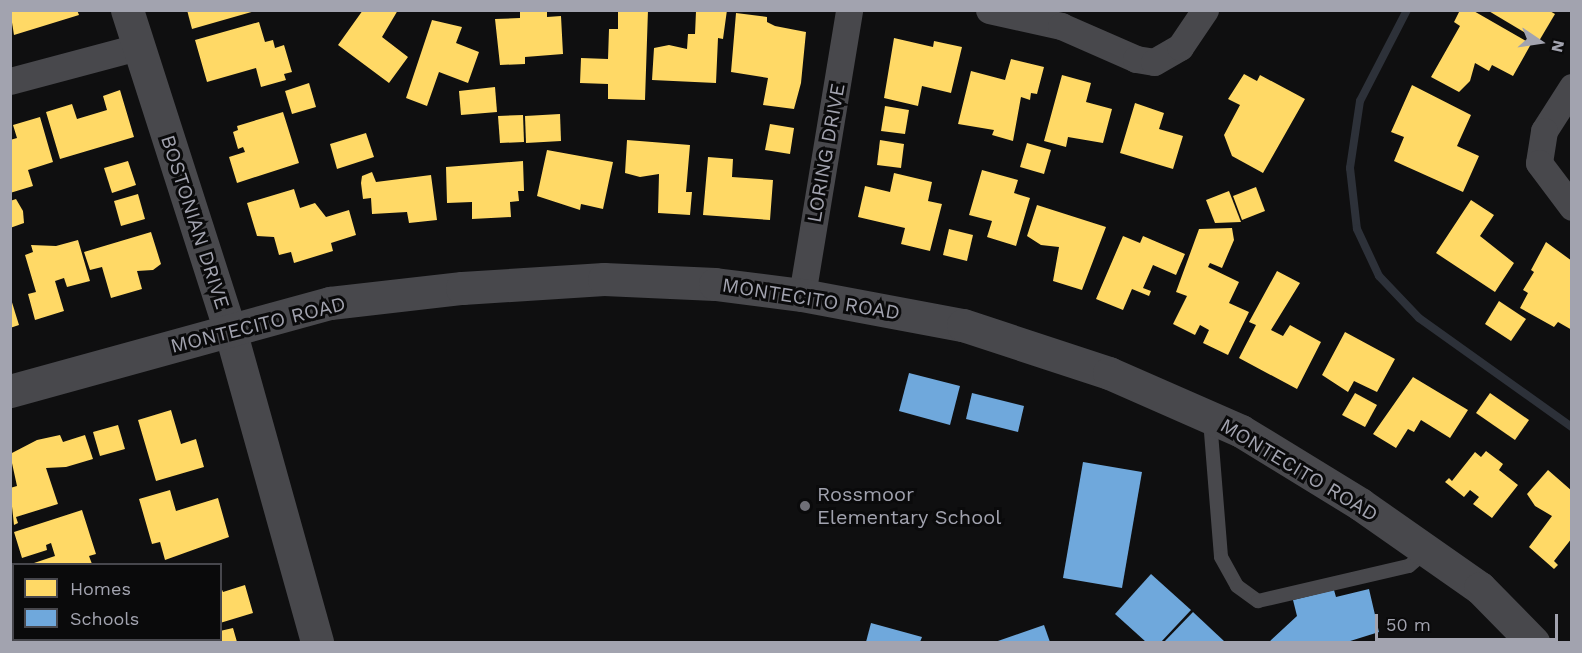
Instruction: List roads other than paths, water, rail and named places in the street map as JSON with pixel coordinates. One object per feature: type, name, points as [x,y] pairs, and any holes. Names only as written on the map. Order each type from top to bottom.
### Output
[{"type":"street","name":"BOSTONIAN DRIVE","points":[[127,10],[230,330],[317,642]]},
{"type":"street","name":"LORING DRIVE","points":[[802,294],[849,10]]},
{"type":"street","points":[[989,10],[1061,26],[1136,58],[1154,62],[1180,47],[1205,10]]},
{"type":"street","points":[[10,81],[138,46]]},
{"type":"street","points":[[1572,87],[1544,131],[1539,163],[1572,207]]},
{"type":"street","name":"MONTECITO ROAD","points":[[10,391],[330,303],[462,288],[604,279],[715,284],[802,294],[963,325],[1109,373],[1241,431],[1351,498],[1480,588],[1533,642]]},
{"type":"lane","points":[[1210,418],[1221,557],[1237,586],[1258,601],[1409,566],[1426,551]]},
{"type":"waterway","points":[[1407,10],[1360,101],[1350,168],[1357,229],[1379,276],[1419,318],[1572,427]]},
{"type":"place","name":"Rossmoor Elementary School","points":[[805,506]]}]
